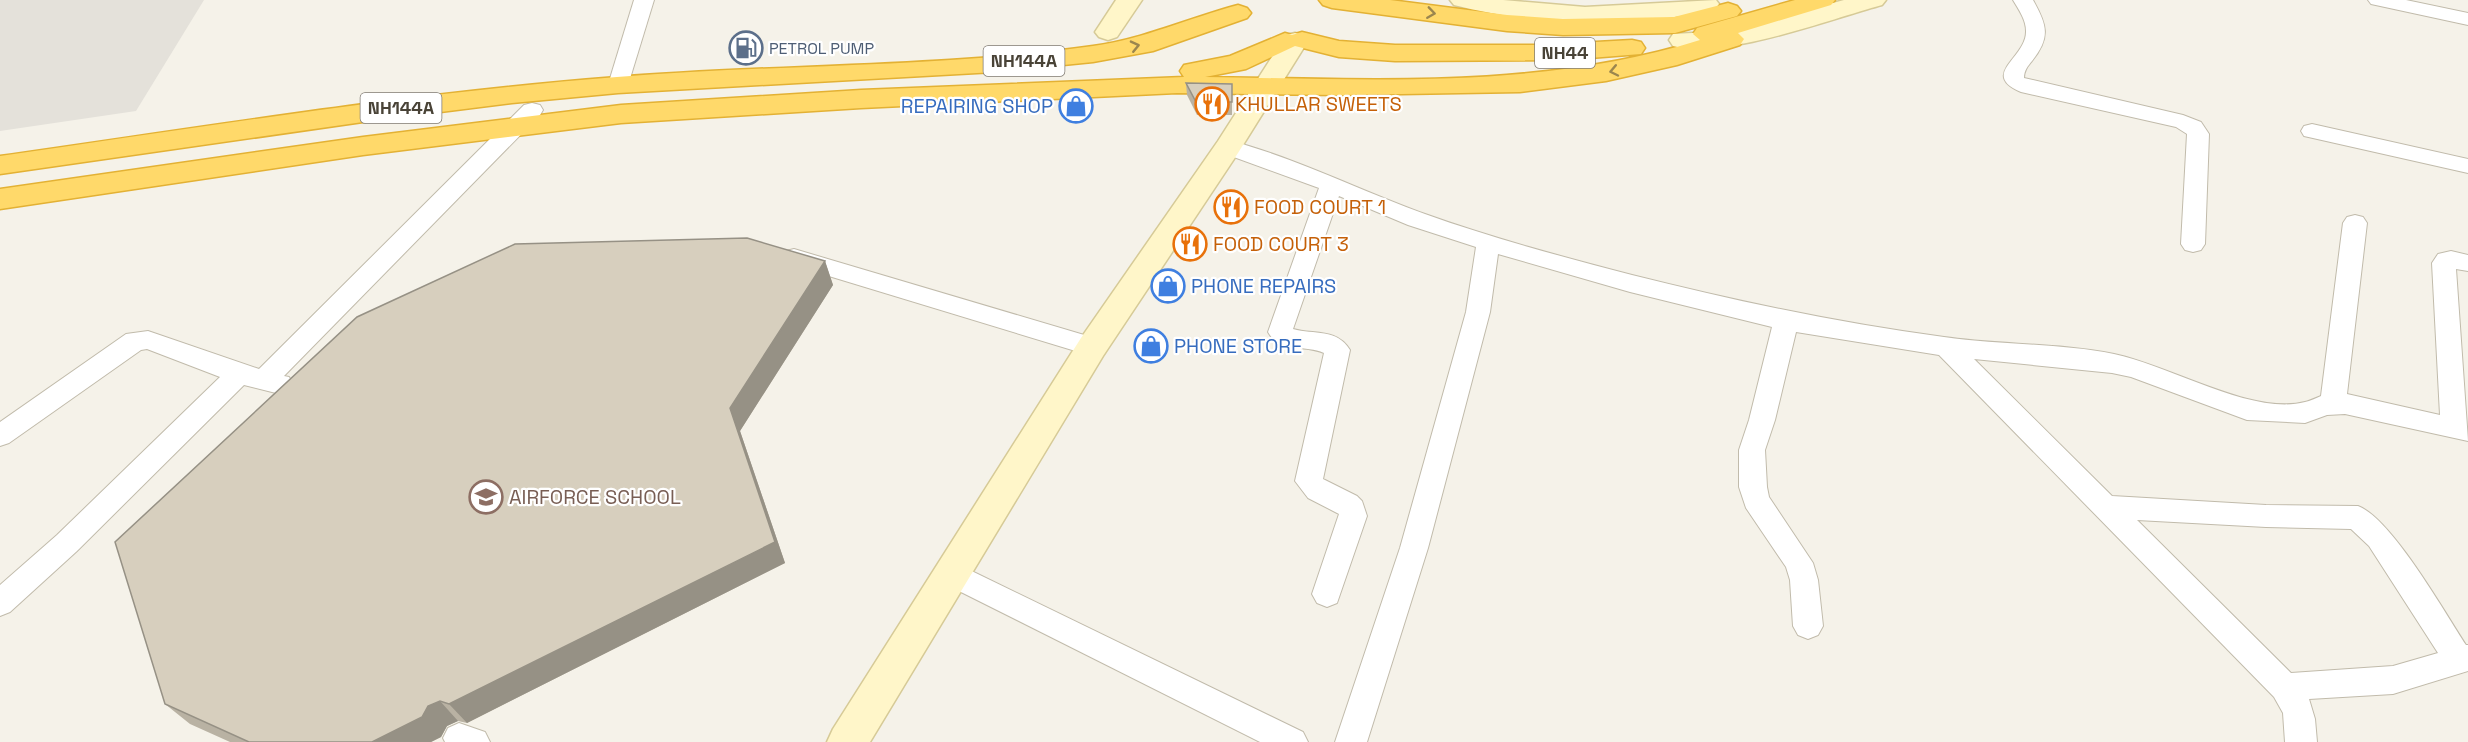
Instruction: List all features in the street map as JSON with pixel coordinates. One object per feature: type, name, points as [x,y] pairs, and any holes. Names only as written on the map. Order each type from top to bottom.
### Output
[{"type":"highway","name":"NH44","points":[[1332,0],[1507,23],[1678,32],[1744,24],[1822,0]]},
{"type":"highway","name":"NH44","points":[[1294,41],[1318,36],[1329,28],[1336,19],[1336,9],[1332,0]]},
{"type":"highway","name":"NH44","points":[[1239,4],[1245,27],[1254,34],[1339,50],[1379,53],[1598,51],[1678,32],[1768,0]]},
{"type":"highway","name":"NH144A","points":[[581,112],[699,87],[833,79],[1093,54],[1144,45],[1239,4]]},
{"type":"highway","points":[[0,153],[372,100],[805,61],[1077,42],[1108,32]]},
{"type":"highway","points":[[1215,68],[1273,78],[1440,87],[1520,84],[1606,73],[1668,59],[1731,39]]},
{"type":"highway","name":"NH144A","points":[[833,79],[1181,72],[1237,63],[1294,41]]},
{"type":"highway","points":[[0,199],[525,118],[581,112],[1177,85],[1273,78],[1497,71],[1544,66],[1598,51]]},
{"type":"highway","points":[[805,61],[861,99]]},
{"type":"highway","name":"NH144A","points":[[0,165],[620,79],[699,87]]},
{"type":"highway","name":"NH144A","points":[[0,188],[298,140],[525,118]]},
{"type":"street","points":[[620,79],[644,0]]},
{"type":"street","points":[[1108,32],[1129,0]]},
{"type":"street","points":[[1463,0],[1491,7],[1537,12],[1618,15],[1659,12],[1714,2]]},
{"type":"street","points":[[1678,32],[1731,39],[1873,0]]},
{"type":"street","points":[[2023,0],[2036,20],[2037,32],[2034,42],[2014,73],[2014,81],[2028,87],[2183,122],[2193,127],[2198,134],[2193,244]]},
{"type":"street","points":[[2378,0],[2468,19]]},
{"type":"street","points":[[1678,32],[1714,2]]},
{"type":"street","points":[[846,742],[953,574],[1092,347],[1228,147],[1294,41]]},
{"type":"street","points":[[0,603],[252,377],[525,118]]},
{"type":"street","points":[[2312,131],[2468,166]]},
{"type":"street","points":[[1228,147],[1332,184],[1416,219],[1488,243],[1630,283],[1786,321],[1946,347],[2112,363],[2136,369],[2247,410],[2273,413],[2305,413],[2333,404],[2461,429],[2444,263],[2451,259],[2468,263]]},
{"type":"street","points":[[1327,594],[1353,516],[1353,509],[1340,499],[1318,491],[1309,481],[1337,350],[1328,343],[1289,338],[1280,332],[1332,184]]},
{"type":"street","points":[[2333,404],[2355,223]]},
{"type":"street","points":[[1351,742],[1390,628],[1417,537],[1478,312],[1488,243]]},
{"type":"street","points":[[789,255],[1092,347]]},
{"type":"street","points":[[1786,321],[1762,420],[1752,450],[1753,487],[1756,500],[1791,548],[1799,563],[1804,580],[1808,626]]},
{"type":"street","points":[[0,436],[135,341],[148,340],[252,377],[301,390]]},
{"type":"street","points":[[1946,347],[2285,687],[2296,701],[2300,715],[2301,742]]},
{"type":"street","points":[[2107,507],[2266,516],[2358,518],[2379,538],[2464,659],[2393,680],[2285,687]]},
{"type":"street","points":[[953,574],[1292,742]]},
{"type":"shaded area","points":[[0,0],[204,0],[136,111],[0,131]]},
{"type":"building","points":[[1186,83],[1232,84],[1232,102],[1196,102]]},
{"type":"building","name":"AIRFORCE SCHOOL","points":[[747,238],[825,261],[730,408],[775,542],[449,704],[440,701],[428,706],[422,717],[372,742],[249,742],[165,704],[115,542],[357,317],[515,244]]},
{"type":"place","name":"PETROL PUMP","points":[[746,48]]},
{"type":"place","name":"KHULLAR SWEETS","points":[[1212,104]]},
{"type":"place","name":"REPAIRING SHOP","points":[[1076,106]]},
{"type":"place","name":"FOOD COURT 1","points":[[1231,207]]},
{"type":"place","name":"FOOD COURT 3","points":[[1190,244]]},
{"type":"place","name":"PHONE REPAIRS","points":[[1168,286]]},
{"type":"place","name":"PHONE STORE","points":[[1151,346]]},
{"type":"place","name":"AIRFORCE SCHOOL","points":[[486,497]]}]
